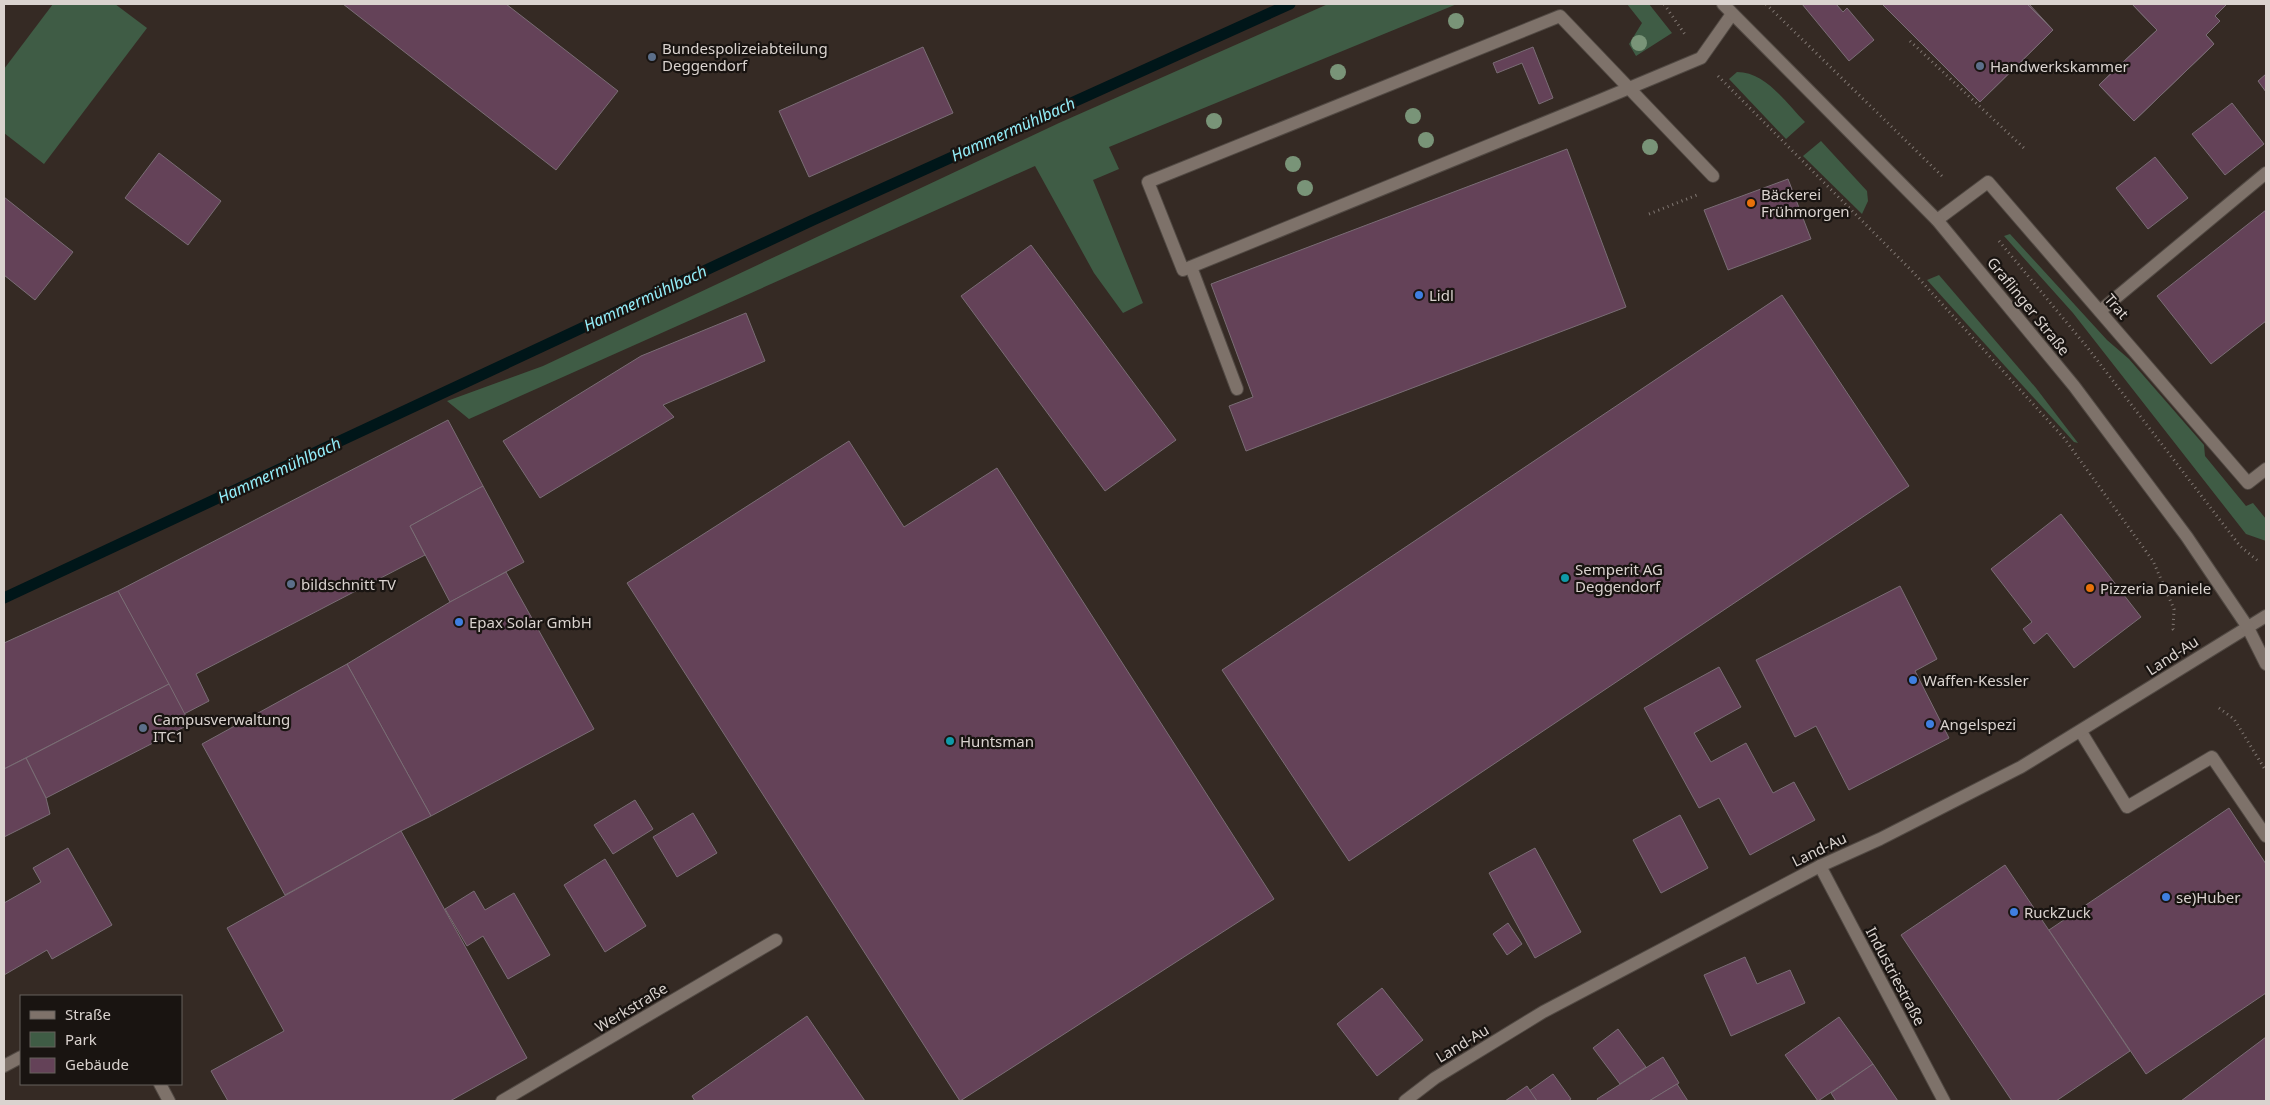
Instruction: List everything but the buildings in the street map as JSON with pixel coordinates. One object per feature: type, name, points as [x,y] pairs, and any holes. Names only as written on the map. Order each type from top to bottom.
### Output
[{"type":"street","name":"Graflinger Straße","points":[[1723,4],[1937,220],[2074,386],[2187,536],[2247,626],[2266,664]]},
{"type":"street","points":[[1713,176],[1630,87],[1560,16],[1148,182],[1183,270],[1191,267],[1630,87],[1701,58],[1732,14]]},
{"type":"street","points":[[2100,311],[2266,173]]},
{"type":"street","name":"Trat","points":[[1937,220],[1988,182],[2248,483],[2266,469]]},
{"type":"street","points":[[1191,267],[1237,389]]},
{"type":"street","points":[[2247,626],[2266,616]]},
{"type":"street","name":"Land-Au","points":[[1405,1101],[1435,1078],[1543,1012],[1820,866],[1880,839],[2021,767],[2081,732],[2247,626]]},
{"type":"street","points":[[2081,732],[2127,807],[2212,758],[2266,836]]},
{"type":"street","name":"Industriestraße","points":[[1820,866],[1944,1101]]},
{"type":"street","name":"Werkstraße","points":[[502,1101],[776,940]]},
{"type":"street","points":[[4,1066],[20,1057]]},
{"type":"street","points":[[161,1085],[170,1101]]},
{"type":"path","points":[[1664,4],[1701,58],[1768,128],[1912,271],[2064,438],[2153,561],[2174,609],[2173,629],[2176,632]]},
{"type":"path","points":[[1766,4],[1943,177]]},
{"type":"path","points":[[1910,40],[2025,149]]},
{"type":"path","points":[[1649,214],[1699,195]]},
{"type":"path","points":[[1999,241],[2088,347],[2240,546],[2258,561]]},
{"type":"path","points":[[2219,708],[2234,719],[2266,771]]},
{"type":"green space","points":[[53,4],[115,4],[147,28],[44,164],[4,133],[4,69]]},
{"type":"green space","points":[[1328,4],[1457,4],[1109,147],[1119,169],[1093,180],[1143,303],[1123,313],[1094,273],[1035,166],[469,419],[447,401],[543,366],[1059,123]]},
{"type":"green space","points":[[1627,4],[1649,4],[1672,33],[1636,56],[1629,44],[1642,23]]},
{"type":"green space","points":[[1737,72],[1747,73],[1766,83],[1805,122],[1786,139],[1729,79]]},
{"type":"green space","points":[[1821,141],[1867,191],[1868,201],[1862,214],[1803,156]]},
{"type":"green space","points":[[2010,234],[2107,340],[2129,359],[2204,445],[2205,456],[2246,506],[2253,503],[2266,519],[2266,541],[2246,534],[2073,313],[2004,236]]},
{"type":"green space","points":[[1939,275],[2036,388],[2078,443],[2074,442],[1927,280]]},
{"type":"waterway","name":"Hammermühlbach","points":[[4,598],[813,220],[1290,4]]},
{"type":"place","name":"Bundespolizeiabteilung Deggendorf","points":[[652,57]]},
{"type":"place","name":"Handwerkskammer","points":[[1980,66]]},
{"type":"place","name":"Bäckerei Frühmorgen","points":[[1751,203]]},
{"type":"place","name":"Lidl","points":[[1419,295]]},
{"type":"place","name":"Semperit AG Deggendorf","points":[[1565,578]]},
{"type":"place","name":"bildschnitt TV","points":[[291,584]]},
{"type":"place","name":"Pizzeria Daniele","points":[[2090,588]]},
{"type":"place","name":"Epax Solar GmbH","points":[[459,622]]},
{"type":"place","name":"Waffen-Kessler","points":[[1913,680]]},
{"type":"place","name":"Angelspezi","points":[[1930,724]]},
{"type":"place","name":"Campusverwaltung ITC1","points":[[143,728]]},
{"type":"place","name":"Huntsman","points":[[950,741]]},
{"type":"place","name":"se)Huber","points":[[2166,897]]},
{"type":"place","name":"RuckZuck","points":[[2014,912]]}]
